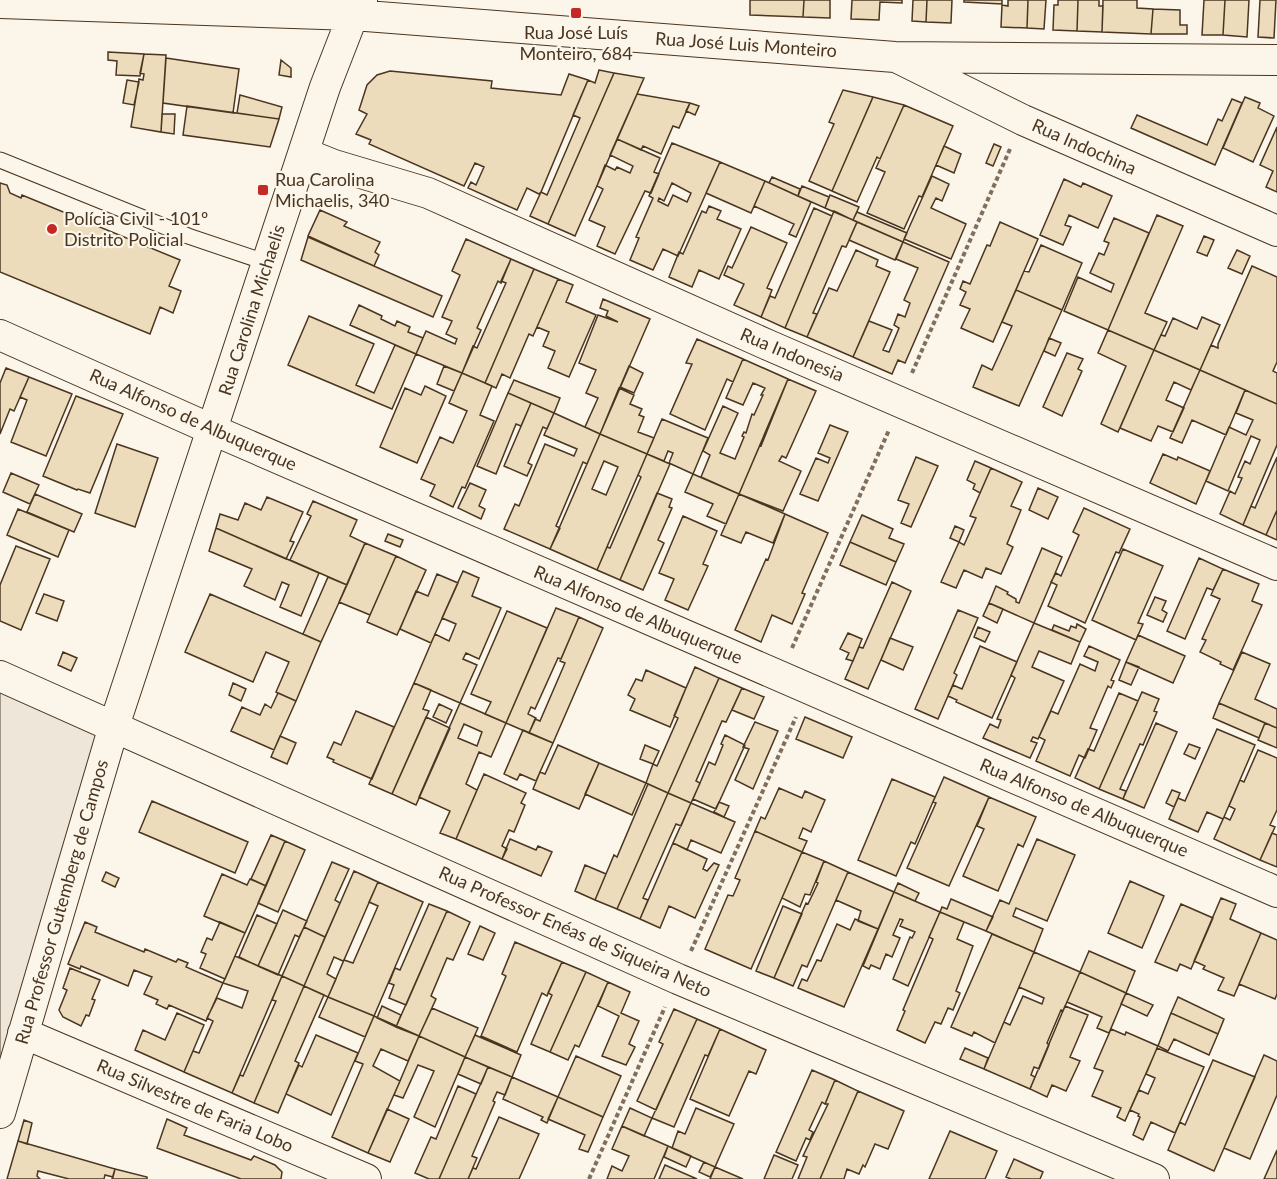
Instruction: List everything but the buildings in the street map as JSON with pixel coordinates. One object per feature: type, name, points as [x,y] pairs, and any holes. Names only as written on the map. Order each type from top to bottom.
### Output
[{"type":"street","name":"Rua José Luis Monteiro","points":[[0,3],[358,8],[895,57],[1277,60]]},
{"type":"street","name":"Rua Carolina Michaelis","points":[[114,726],[324,87],[358,8]]},
{"type":"street","name":"Rua Indochina","points":[[895,57],[1023,120],[1277,231]]},
{"type":"street","name":"Rua Indonesia","points":[[304,153],[334,165],[428,193],[768,345],[1277,565]]},
{"type":"street","name":"Rua Alfonso de Albuquerque","points":[[0,335],[213,430],[1277,892]]},
{"type":"street","name":"Rua Professor Enéas de Siqueira Neto","points":[[0,676],[678,979],[1154,1179]]},
{"type":"street","name":"Rua Professor Gutemberg de Campos","points":[[0,1113],[114,726]]},
{"type":"street","name":"Rua Silvestre de Faria Lobo","points":[[23,1033],[311,1167],[366,1179]]},
{"type":"lane","points":[[0,160],[188,236],[267,263]]},
{"type":"path","points":[[589,1179],[808,689]]},
{"type":"shaded area","points":[[0,676],[114,726],[0,1094]]},
{"type":"place","name":"Rua José Luís Monteiro, 684","points":[[576,13]]},
{"type":"place","name":"Rua Carolina Michaelis, 340","points":[[263,190]]},
{"type":"place","name":"Polícia Civil - 101º Distrito Policial","points":[[52,229]]}]
